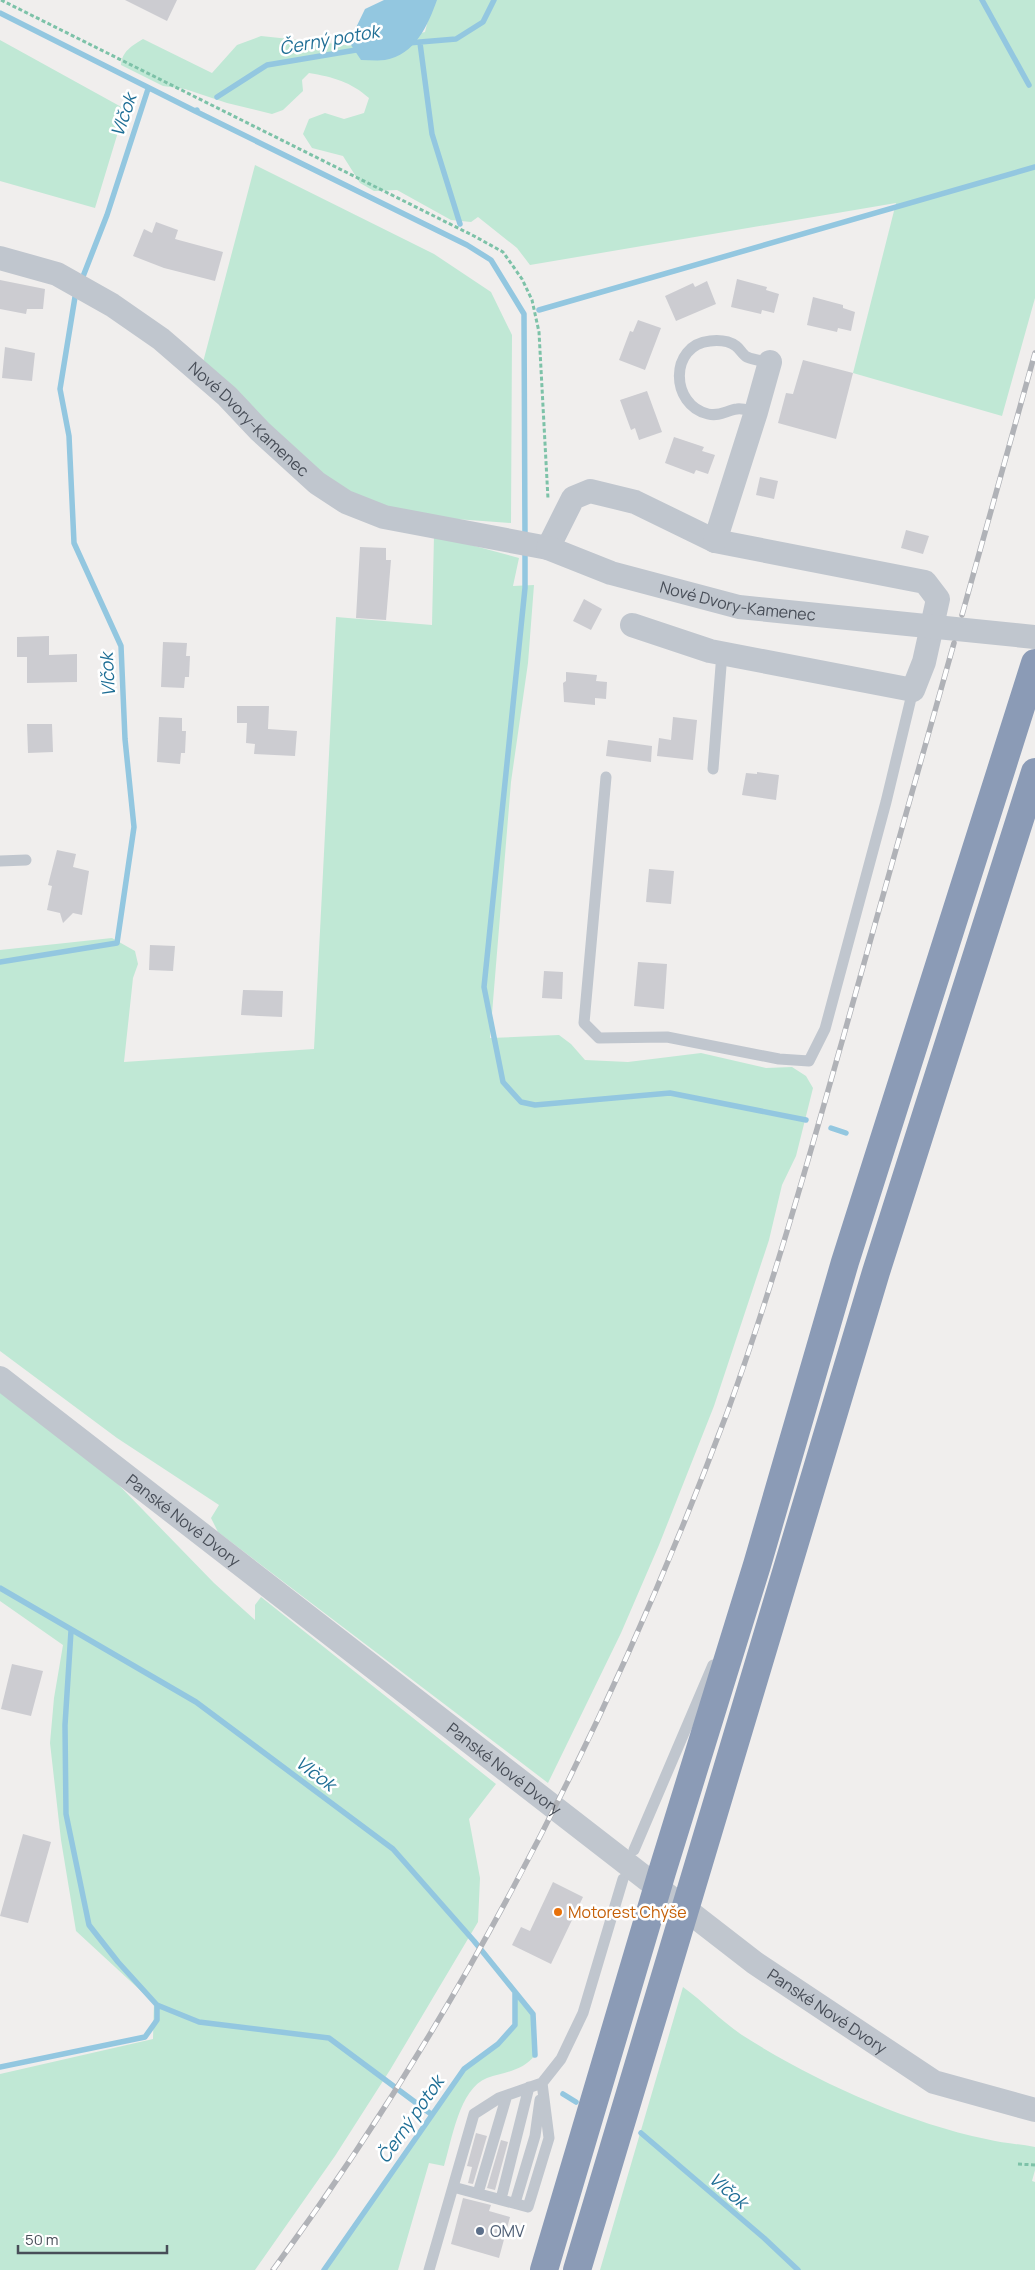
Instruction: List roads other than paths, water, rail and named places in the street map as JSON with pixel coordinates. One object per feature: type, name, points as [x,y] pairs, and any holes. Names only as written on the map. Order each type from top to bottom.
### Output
[{"type":"highway","points":[[544,2270],[757,1565],[845,1262],[1035,663]]},
{"type":"highway","points":[[577,2270],[876,1272],[1035,772]]},
{"type":"street","name":"Nové Dvory-Kamenec","points":[[0,258],[58,274],[112,305],[161,339],[227,396],[260,431],[317,483],[346,502],[384,517],[513,543],[543,547],[611,574],[739,607],[1035,637]]},
{"type":"street","points":[[715,541],[770,362]]},
{"type":"street","points":[[543,547],[561,521],[573,498],[590,491],[634,502],[715,541],[925,582],[938,599],[924,662],[914,690],[722,653],[632,625]]},
{"type":"street","name":"Panské Nové Dvory","points":[[0,1378],[513,1774],[755,1964],[934,2082],[1035,2110]]},
{"type":"lane","points":[[756,412],[736,409],[723,414],[708,415],[695,409],[684,399],[679,385],[679,371],[684,357],[694,347],[708,341],[723,341],[736,346],[746,357],[770,362]]},
{"type":"lane","points":[[713,769],[722,653]]},
{"type":"lane","points":[[606,777],[584,1023],[599,1038],[667,1037],[779,1059],[809,1061],[825,1029],[914,690]]},
{"type":"lane","points":[[0,860],[26,860]]},
{"type":"lane","points":[[634,1850],[757,1565]]},
{"type":"lane","points":[[429,2270],[474,2114],[507,2095],[542,2083],[561,2059],[582,2013],[623,1879]]},
{"type":"lane","points":[[453,2187],[515,2203],[535,2136],[542,2083]]},
{"type":"lane","points":[[501,2199],[529,2088]]},
{"type":"lane","points":[[478,2193],[507,2095]]},
{"type":"water","points":[[384,0],[437,0],[425,29],[405,52],[385,60],[361,60],[349,42],[365,9]]},
{"type":"waterway","points":[[408,43],[456,39],[483,22],[494,0]]},
{"type":"waterway","points":[[982,0],[1029,85]]},
{"type":"waterway","name":"Vlčok","points":[[0,13],[195,111],[197,110]]},
{"type":"waterway","name":"Vlčok","points":[[420,43],[432,134],[460,224]]},
{"type":"waterway","name":"Černý potok","points":[[217,97],[267,65],[362,49]]},
{"type":"waterway","name":"Vlčok","points":[[82,279],[107,215],[148,89]]},
{"type":"waterway","points":[[195,111],[467,245],[491,260],[524,314],[525,539]]},
{"type":"waterway","points":[[539,310],[1035,167]]},
{"type":"waterway","name":"Vlčok","points":[[0,962],[117,943],[134,827],[125,739],[121,646],[74,543],[69,436],[60,389],[75,297]]},
{"type":"waterway","points":[[525,548],[525,588],[484,987],[503,1082],[521,1102],[535,1105],[670,1093],[806,1120]]},
{"type":"waterway","points":[[831,1128],[846,1133]]},
{"type":"waterway","name":"Vlčok","points":[[0,1588],[196,1702],[393,1849],[474,1941],[533,2014],[535,2055]]},
{"type":"waterway","points":[[0,2067],[145,2037],[157,2020],[157,2005],[118,1962],[89,1925],[66,1814],[65,1725],[71,1631]]},
{"type":"waterway","name":"Černý potok","points":[[324,2270],[464,2069],[498,2044],[515,2025],[515,1992]]},
{"type":"waterway","points":[[157,2005],[199,2022],[329,2038],[431,2114]]},
{"type":"waterway","name":"Vlčok","points":[[563,2094],[576,2102]]},
{"type":"waterway","name":"Vlčok","points":[[641,2133],[764,2238],[798,2270]]},
{"type":"railway","points":[[962,615],[1035,353]]},
{"type":"railway","points":[[273,2270],[343,2171],[409,2069],[471,1964],[529,1857],[584,1748],[635,1638],[683,1526],[727,1413],[774,1274],[830,1085],[954,643]]},
{"type":"place","name":"Motorest Chýše","points":[[558,1912]]},
{"type":"place","name":"OMV","points":[[480,2231]]}]
